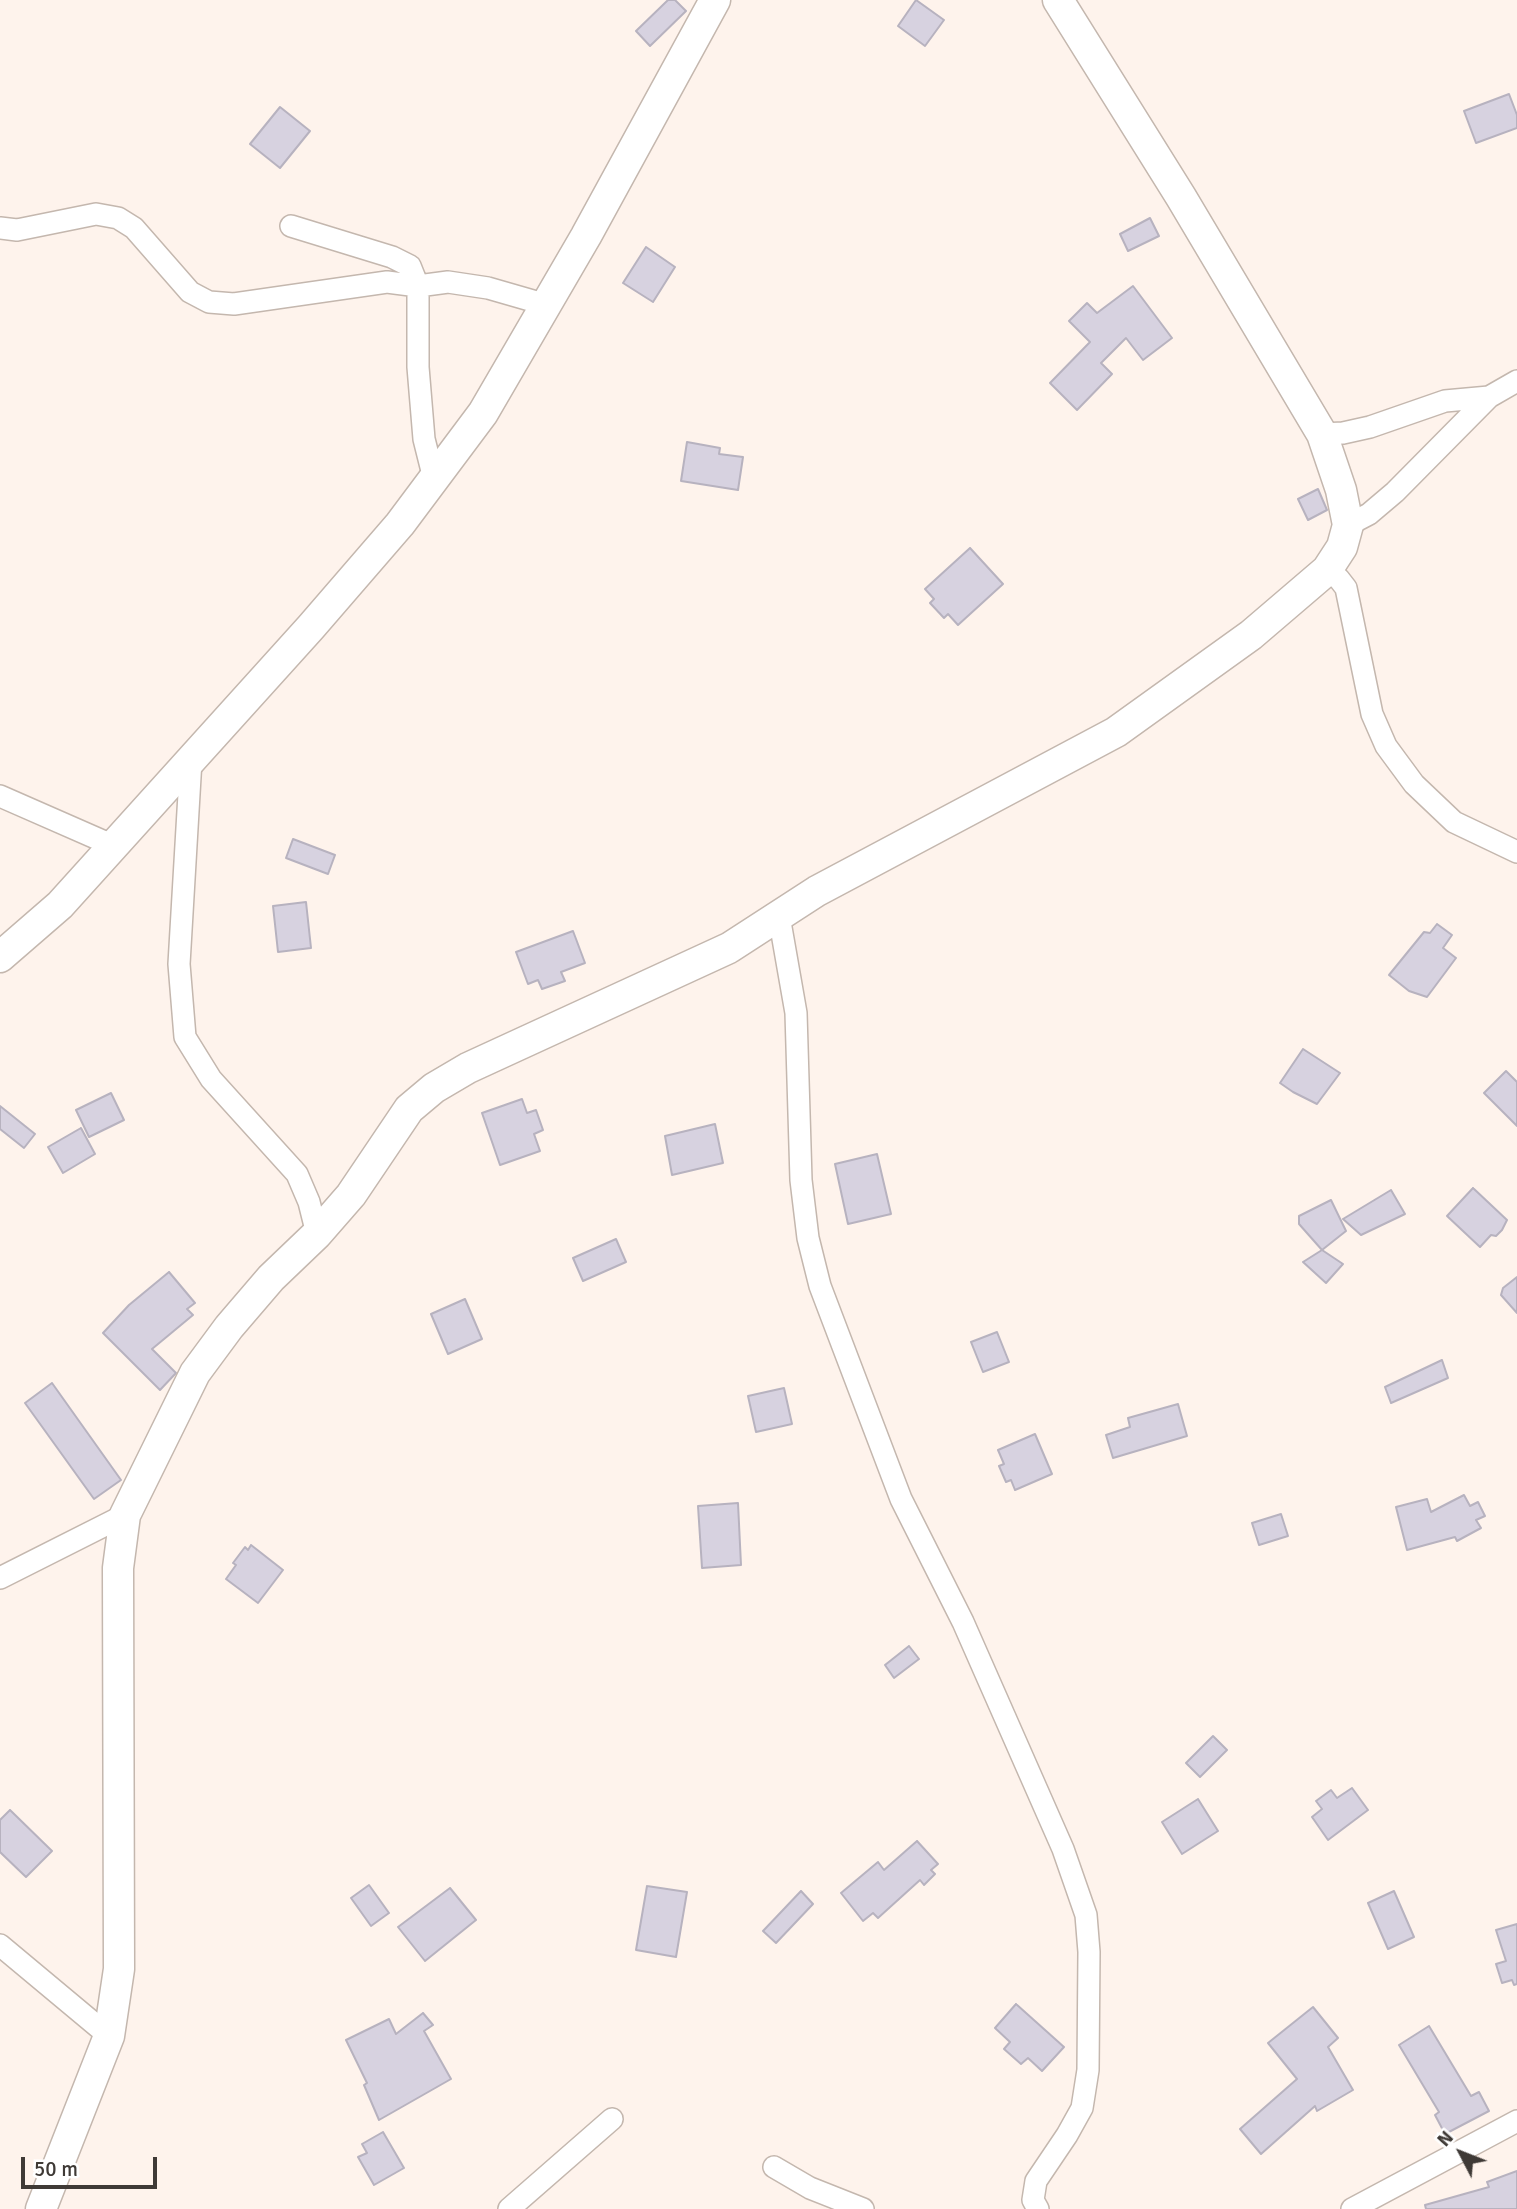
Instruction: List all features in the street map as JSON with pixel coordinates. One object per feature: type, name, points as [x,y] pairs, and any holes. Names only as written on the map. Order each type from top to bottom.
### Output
[{"type":"street","points":[[0,957],[60,905],[191,760],[400,524],[483,413],[547,304],[715,0]]},
{"type":"street","points":[[41,2209],[109,2036],[119,1969],[118,1568],[125,1515],[195,1373],[229,1327],[271,1278],[317,1234],[351,1195],[409,1109],[433,1088],[468,1068],[729,948],[817,891],[1116,732],[1251,635],[1327,570],[1342,547],[1348,524],[1342,490],[1322,435],[1181,197],[1058,0]]},
{"type":"street","points":[[0,228],[16,230],[96,214],[118,218],[134,228],[190,292],[209,302],[234,304],[387,282],[418,286],[448,282],[488,288],[547,304]]},
{"type":"street","points":[[291,226],[392,257],[410,266],[418,286],[418,367],[424,439],[434,478]]},
{"type":"street","points":[[1348,524],[1369,514],[1395,492],[1489,397],[1517,381]]},
{"type":"street","points":[[1322,435],[1370,427],[1446,401],[1489,397]]},
{"type":"street","points":[[1327,570],[1346,588],[1372,714],[1386,746],[1414,784],[1454,822],[1517,852]]},
{"type":"street","points":[[191,760],[179,964],[185,1037],[211,1080],[297,1174],[309,1202],[317,1234]]},
{"type":"street","points":[[0,796],[114,846]]},
{"type":"street","points":[[779,916],[797,1024],[801,1180],[808,1238],[820,1286],[901,1499],[963,1622],[1063,1849],[1086,1915],[1089,1952],[1088,2070],[1082,2108],[1036,2181],[1033,2200],[1038,2209]]},
{"type":"street","points":[[0,1578],[125,1515]]},
{"type":"street","points":[[0,1945],[109,2036]]},
{"type":"street","points":[[509,2209],[612,2119]]},
{"type":"street","points":[[1352,2209],[1517,2121]]},
{"type":"street","points":[[774,2167],[810,2188],[863,2209]]},
{"type":"building","points":[[668,0],[675,0],[686,11],[650,46],[636,31]]},
{"type":"building","points":[[916,0],[944,20],[925,46],[898,26]]},
{"type":"building","points":[[1509,94],[1517,115],[1517,128],[1476,143],[1464,111]]},
{"type":"building","points":[[280,107],[310,131],[280,168],[250,144]]},
{"type":"building","points":[[1150,218],[1159,236],[1128,251],[1120,234]]},
{"type":"building","points":[[646,247],[675,267],[653,302],[623,283]]},
{"type":"building","points":[[1133,286],[1172,338],[1143,360],[1126,338],[1101,363],[1112,374],[1077,410],[1050,383],[1090,342],[1069,321],[1087,303],[1097,313]]},
{"type":"building","points":[[687,442],[720,448],[719,454],[743,457],[738,490],[681,481]]},
{"type":"building","points":[[1318,489],[1327,510],[1308,520],[1298,499]]},
{"type":"building","points":[[970,548],[1003,584],[958,625],[948,614],[944,618],[930,603],[934,599],[925,589]]},
{"type":"building","points":[[293,839],[335,855],[328,874],[286,858]]},
{"type":"building","points":[[306,902],[311,948],[278,952],[273,906]]},
{"type":"building","points":[[1437,924],[1452,935],[1443,948],[1456,958],[1427,997],[1409,991],[1389,975],[1424,932],[1430,933]]},
{"type":"building","points":[[573,931],[585,963],[561,972],[565,981],[542,989],[538,980],[528,984],[516,952]]},
{"type":"building","points":[[1303,1049],[1340,1073],[1317,1104],[1280,1083]]},
{"type":"building","points":[[1506,1071],[1517,1082],[1517,1126],[1484,1093]]},
{"type":"building","points":[[111,1093],[124,1120],[89,1137],[76,1110]]},
{"type":"building","points":[[522,1099],[527,1113],[536,1110],[543,1130],[534,1134],[540,1151],[500,1165],[482,1113]]},
{"type":"building","points":[[0,1106],[35,1134],[24,1148],[0,1129]]},
{"type":"building","points":[[715,1124],[723,1163],[672,1175],[665,1136]]},
{"type":"building","points":[[81,1128],[95,1154],[63,1173],[48,1147]]},
{"type":"building","points":[[877,1154],[891,1214],[848,1224],[835,1164]]},
{"type":"building","points":[[1473,1188],[1507,1220],[1496,1236],[1491,1235],[1480,1247],[1447,1216]]},
{"type":"building","points":[[1391,1190],[1405,1214],[1361,1235],[1343,1219]]},
{"type":"building","points":[[1331,1200],[1346,1231],[1322,1250],[1299,1224],[1299,1216]]},
{"type":"building","points":[[616,1239],[626,1262],[583,1281],[573,1258]]},
{"type":"building","points":[[1322,1250],[1343,1264],[1326,1283],[1303,1262]]},
{"type":"building","points":[[169,1272],[195,1303],[187,1309],[193,1315],[152,1349],[176,1373],[160,1390],[103,1333],[129,1305]]},
{"type":"building","points":[[1517,1277],[1517,1313],[1501,1295],[1503,1288]]},
{"type":"building","points":[[465,1299],[482,1339],[448,1354],[431,1314]]},
{"type":"building","points":[[997,1332],[1009,1362],[983,1372],[971,1342]]},
{"type":"building","points":[[1442,1360],[1448,1378],[1391,1403],[1385,1387]]},
{"type":"building","points":[[52,1383],[121,1480],[94,1499],[25,1403]]},
{"type":"building","points":[[784,1388],[792,1424],[756,1432],[748,1396]]},
{"type":"building","points":[[1178,1404],[1187,1436],[1113,1458],[1106,1435],[1130,1427],[1128,1418]]},
{"type":"building","points":[[1035,1434],[1052,1474],[1015,1490],[1011,1480],[1006,1482],[999,1466],[1004,1464],[998,1450]]},
{"type":"building","points":[[1464,1495],[1470,1506],[1478,1502],[1485,1516],[1476,1520],[1481,1528],[1457,1541],[1455,1537],[1407,1550],[1396,1507],[1427,1499],[1431,1512]]},
{"type":"building","points":[[738,1503],[741,1565],[702,1568],[698,1506]]},
{"type":"building","points":[[1281,1514],[1288,1536],[1259,1545],[1252,1523]]},
{"type":"building","points":[[251,1545],[283,1570],[258,1603],[226,1579],[236,1565],[233,1563],[245,1547],[248,1550]]},
{"type":"building","points":[[909,1646],[919,1659],[894,1678],[885,1665]]},
{"type":"building","points":[[1213,1736],[1227,1750],[1200,1777],[1186,1763]]},
{"type":"building","points":[[1352,1788],[1368,1810],[1328,1840],[1312,1817],[1322,1809],[1316,1801],[1331,1790],[1337,1798]]},
{"type":"building","points":[[1198,1799],[1218,1831],[1182,1854],[1162,1822]]},
{"type":"building","points":[[10,1810],[52,1851],[26,1877],[0,1852],[0,1820]]},
{"type":"building","points":[[917,1841],[938,1864],[931,1870],[935,1874],[924,1885],[920,1880],[878,1918],[873,1913],[863,1921],[841,1893],[878,1862],[884,1870]]},
{"type":"building","points":[[369,1885],[389,1913],[371,1926],[351,1898]]},
{"type":"building","points":[[647,1886],[687,1892],[676,1957],[636,1950]]},
{"type":"building","points":[[450,1888],[476,1920],[425,1961],[398,1927]]},
{"type":"building","points":[[801,1891],[813,1904],[776,1943],[763,1931]]},
{"type":"building","points":[[1394,1891],[1414,1937],[1388,1949],[1368,1903]]},
{"type":"building","points":[[1517,1924],[1517,1984],[1514,1985],[1512,1980],[1502,1983],[1496,1964],[1506,1961],[1496,1930]]},
{"type":"building","points":[[1016,2004],[1064,2047],[1042,2071],[1028,2058],[1021,2064],[1004,2049],[1010,2042],[995,2028]]},
{"type":"building","points":[[1313,2007],[1338,2038],[1328,2047],[1353,2090],[1317,2111],[1315,2106],[1261,2154],[1240,2129],[1297,2079],[1268,2043]]},
{"type":"building","points":[[423,2013],[433,2025],[424,2031],[451,2079],[379,2120],[364,2085],[367,2083],[346,2040],[389,2019],[396,2034]]},
{"type":"building","points":[[1429,2026],[1471,2096],[1479,2092],[1489,2111],[1445,2134],[1435,2115],[1439,2112],[1399,2045]]},
{"type":"building","points":[[383,2132],[404,2168],[374,2185],[358,2157],[367,2153],[362,2144]]},
{"type":"building","points":[[1517,2171],[1517,2209],[1426,2209],[1425,2205],[1489,2187],[1487,2182]]}]
